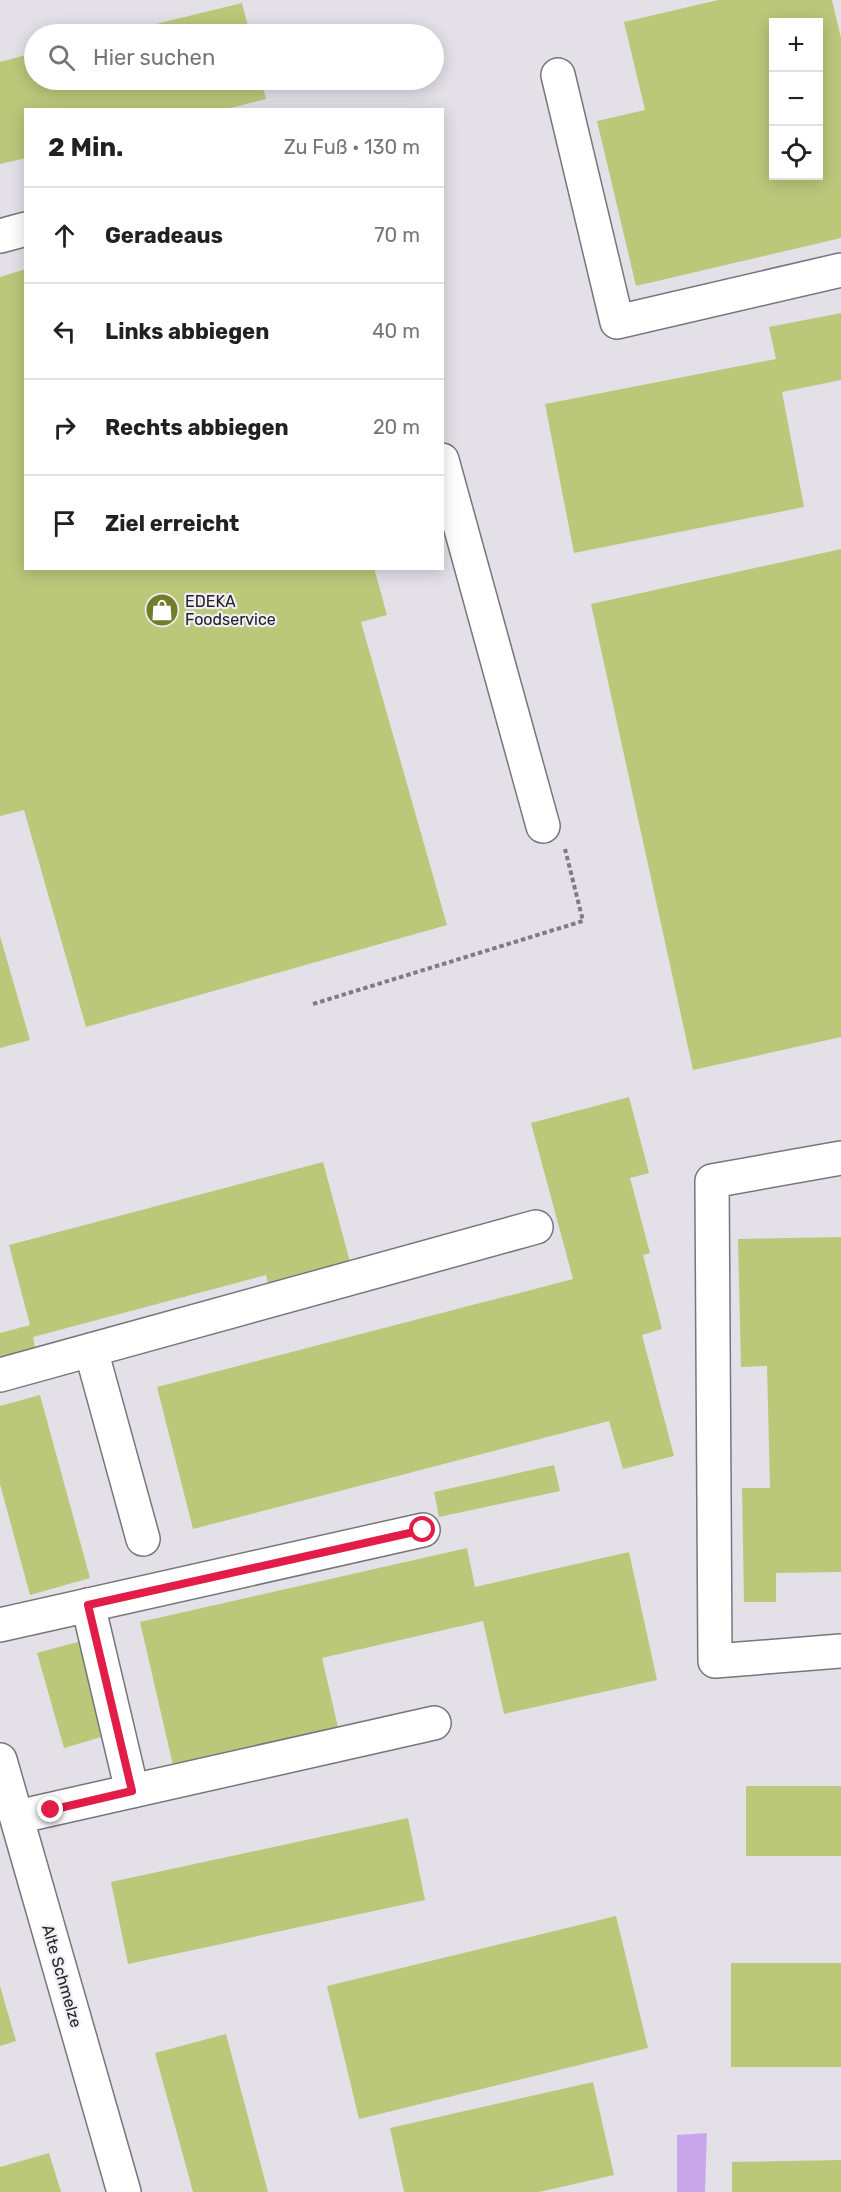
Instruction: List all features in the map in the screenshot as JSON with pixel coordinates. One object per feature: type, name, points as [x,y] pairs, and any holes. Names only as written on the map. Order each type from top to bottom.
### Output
[{"type":"street","points":[[558,75],[617,322],[841,270]]},
{"type":"street","points":[[0,236],[24,230]]},
{"type":"street","points":[[444,467],[543,826]]},
{"type":"street","points":[[841,1158],[712,1182],[715,1661],[841,1651]]},
{"type":"street","points":[[0,1375],[536,1227]]},
{"type":"street","points":[[91,1350],[143,1539]]},
{"type":"street","points":[[0,1625],[423,1530]]},
{"type":"street","points":[[88,1605],[132,1791]]},
{"type":"street","points":[[17,1817],[434,1723]]},
{"type":"street","name":"Alte Schmelze","points":[[0,1760],[124,2192]]},
{"type":"path","points":[[313,1004],[583,921],[563,842],[543,826]]},
{"type":"shaded area","points":[[707,2133],[705,2192],[677,2192],[677,2135]]},
{"type":"building","points":[[718,0],[832,0],[841,38],[841,238],[636,286],[597,121],[645,110],[624,22]]},
{"type":"building","points":[[242,3],[247,24],[156,24]]},
{"type":"building","points":[[24,56],[24,90],[264,90],[266,99],[231,108],[24,108],[24,158],[0,164],[0,62]]},
{"type":"building","points":[[24,270],[24,570],[375,570],[387,615],[361,622],[447,925],[86,1027],[24,810],[0,816],[0,277]]},
{"type":"building","points":[[841,313],[841,380],[782,392],[804,507],[574,553],[545,404],[776,359],[769,327]]},
{"type":"building","points":[[841,549],[841,1037],[693,1070],[591,604]]},
{"type":"building","points":[[0,936],[30,1040],[0,1048]]},
{"type":"building","points":[[629,1097],[649,1173],[630,1178],[650,1253],[643,1255],[662,1329],[642,1335],[674,1456],[623,1469],[609,1421],[193,1529],[157,1387],[573,1279],[531,1123]]},
{"type":"building","points":[[323,1162],[350,1262],[268,1283],[266,1275],[33,1337],[35,1347],[0,1356],[0,1333],[30,1325],[9,1245]]},
{"type":"building","points":[[841,1237],[841,1572],[776,1573],[776,1602],[744,1602],[742,1488],[770,1488],[767,1366],[741,1367],[738,1239]]},
{"type":"building","points":[[40,1395],[90,1578],[30,1595],[0,1484],[0,1406]]},
{"type":"building","points":[[554,1465],[560,1491],[439,1517],[434,1492]]},
{"type":"building","points":[[467,1548],[475,1587],[629,1552],[657,1680],[504,1714],[483,1621],[322,1658],[340,1736],[175,1774],[140,1622]]},
{"type":"building","points":[[81,1641],[108,1735],[64,1748],[37,1653]]},
{"type":"building","points":[[746,1786],[841,1786],[841,1856],[746,1856]]},
{"type":"building","points":[[408,1818],[425,1900],[128,1964],[111,1882]]},
{"type":"building","points":[[616,1916],[648,2048],[359,2119],[327,1986]]},
{"type":"building","points":[[731,1963],[841,1963],[841,2067],[731,2067]]},
{"type":"building","points":[[0,1986],[16,2041],[0,2046]]},
{"type":"building","points":[[226,2034],[268,2192],[193,2192],[155,2053]]},
{"type":"building","points":[[593,2082],[614,2175],[539,2192],[404,2192],[390,2128]]},
{"type":"building","points":[[49,2153],[61,2192],[0,2192],[0,2167]]},
{"type":"building","points":[[841,2160],[841,2192],[732,2192],[732,2162]]},
{"type":"place","name":"EDEKA Foodservice","points":[[162,610]]},
{"type":"route","points":[[51,1810],[132,1791],[88,1605],[423,1530]]}]
